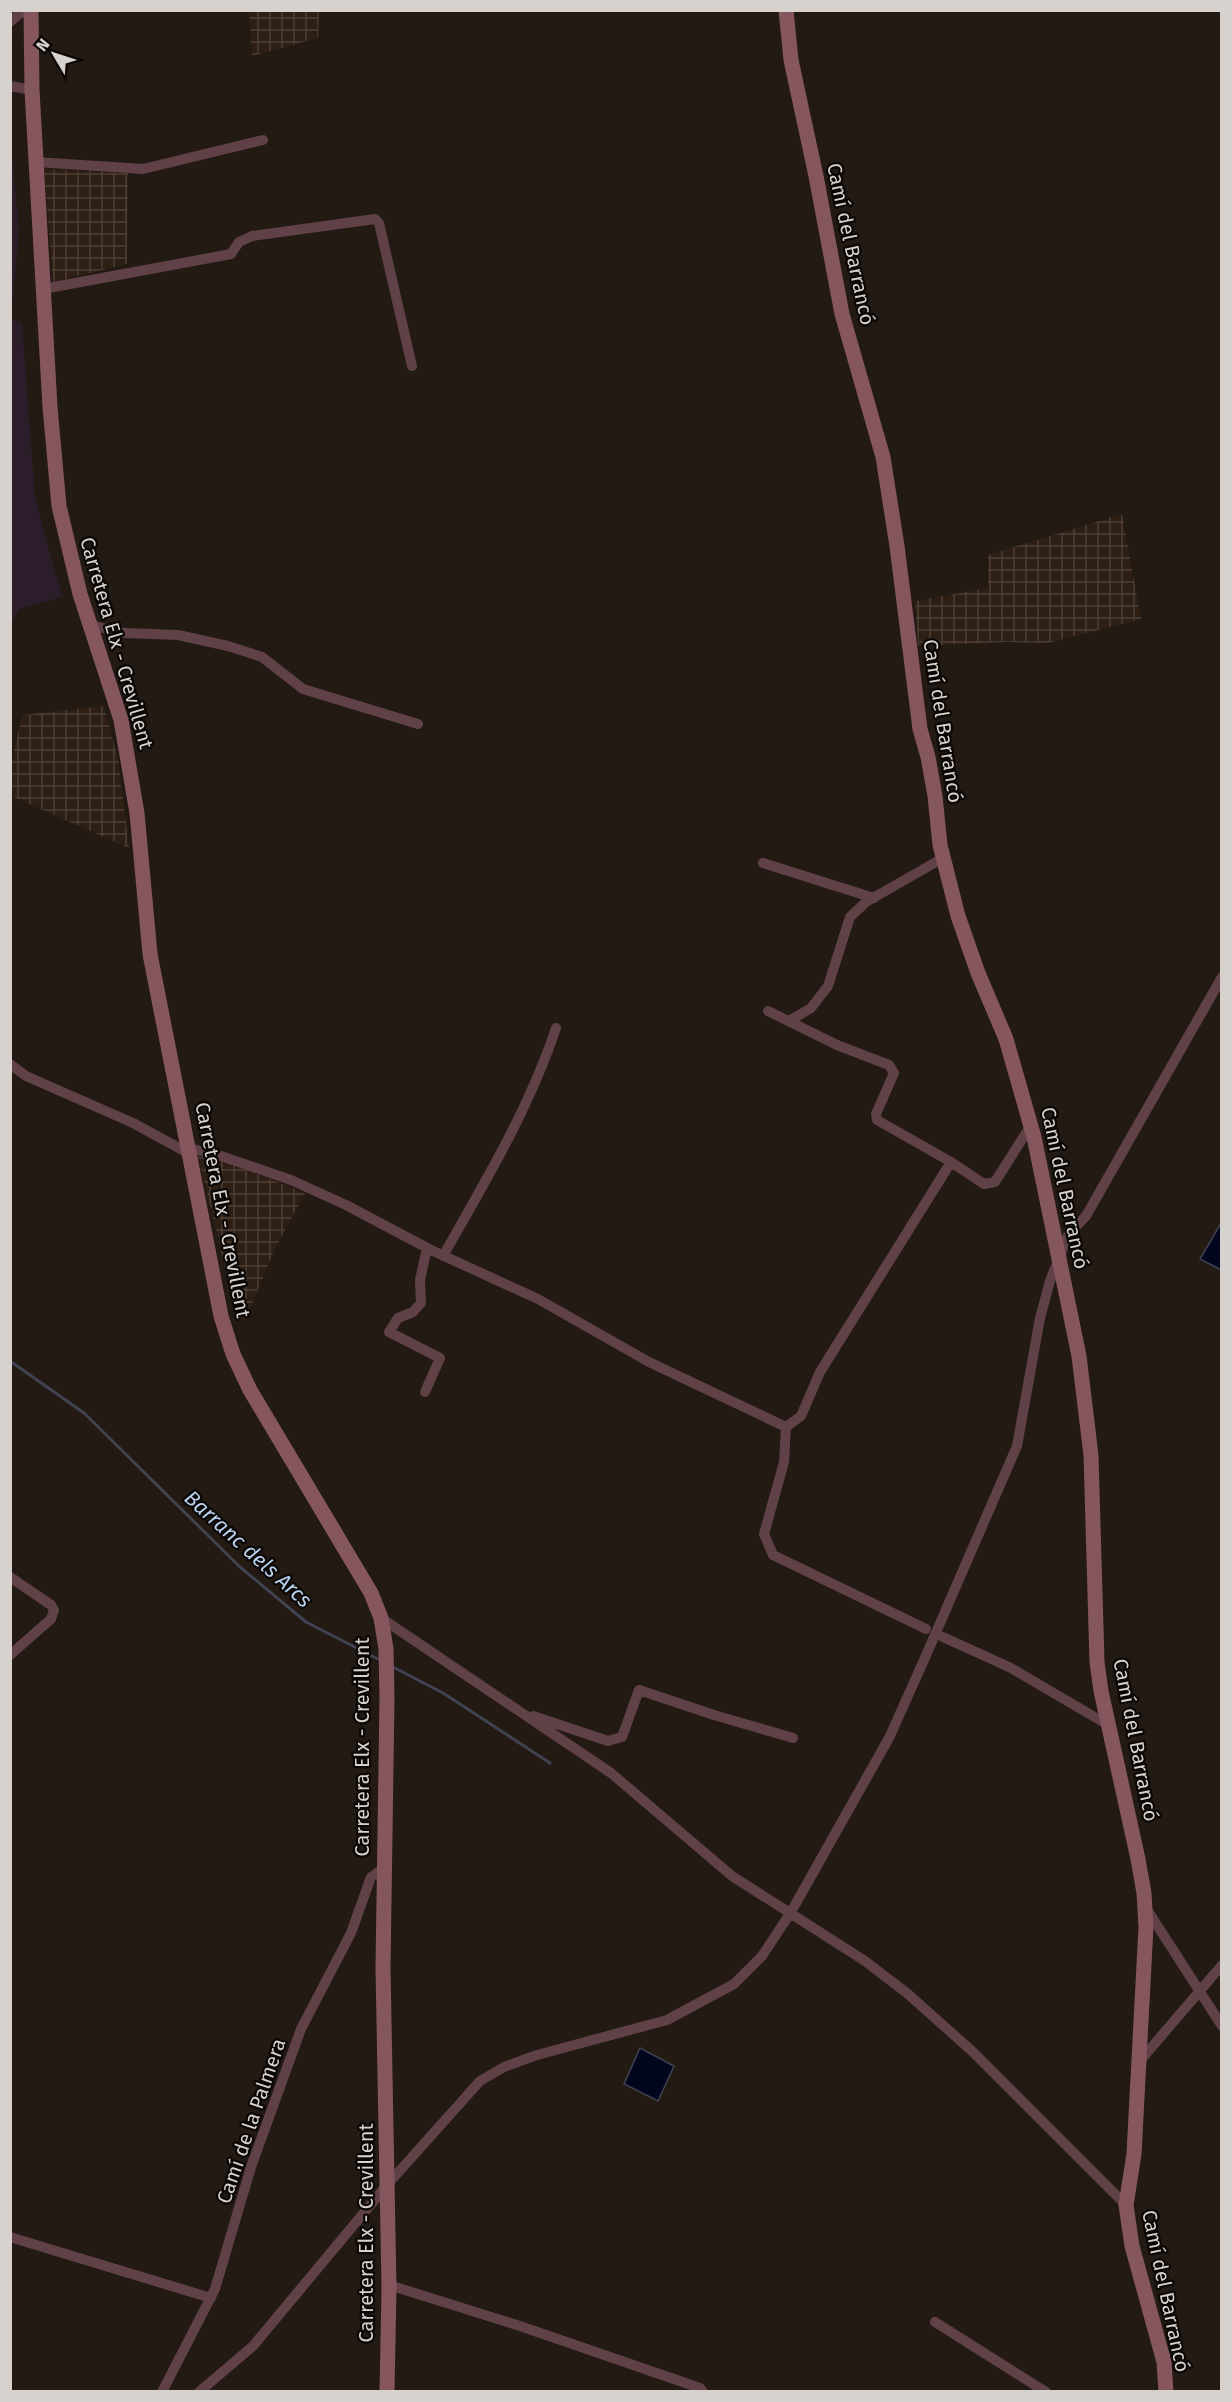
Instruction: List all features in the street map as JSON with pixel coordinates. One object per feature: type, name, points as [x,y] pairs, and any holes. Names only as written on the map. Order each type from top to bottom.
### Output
[{"type":"street","points":[[10,22],[24,10]]},
{"type":"street","name":"Carretera Elx - Crevillent","points":[[31,10],[32,90],[52,451],[58,506],[65,541],[121,720],[137,813],[150,954],[221,1316],[233,1354],[250,1390],[371,1593],[381,1618],[386,1649],[383,1968],[389,2285],[387,2391]]},
{"type":"street","name":"Camí del Barrancó","points":[[786,10],[794,78],[816,176],[840,303],[883,457],[897,546],[920,729],[928,757],[943,858],[958,916],[978,973],[1006,1039],[1031,1125],[1079,1356],[1091,1455],[1097,1662],[1138,1859],[1145,1905],[1146,1927],[1134,2154],[1126,2205],[1132,2246],[1164,2362],[1167,2390]]},
{"type":"street","points":[[10,86],[32,90]]},
{"type":"street","points":[[36,162],[143,169],[263,140]]},
{"type":"street","points":[[43,289],[231,254],[239,242],[252,236],[375,219],[379,223],[412,366]]},
{"type":"street","points":[[90,625],[125,633],[178,634],[228,646],[262,657],[303,689],[418,724]]},
{"type":"street","points":[[789,1021],[811,1008],[828,986],[850,917],[874,898],[943,858]]},
{"type":"street","points":[[763,862],[874,898]]},
{"type":"street","points":[[199,2391],[253,2346],[387,2186],[480,2080],[504,2067],[537,2055],[667,2020],[734,1984],[762,1956],[791,1912],[889,1738],[1017,1446],[1040,1318],[1068,1235],[1086,1216],[1221,977]]},
{"type":"street","points":[[768,1011],[837,1045],[889,1065],[894,1073],[876,1114],[877,1120],[951,1162],[984,1184],[995,1182],[1031,1125]]},
{"type":"street","points":[[443,1256],[503,1148],[543,1067],[556,1028]]},
{"type":"street","points":[[10,1064],[26,1076],[133,1123],[189,1151],[221,1156],[291,1180],[346,1205],[443,1256],[538,1299],[650,1362],[786,1427]]},
{"type":"street","points":[[786,1427],[801,1416],[820,1372],[951,1162]]},
{"type":"street","points":[[425,1392],[440,1358],[389,1332],[398,1318],[413,1312],[421,1303],[420,1280],[427,1248]]},
{"type":"street","points":[[786,1427],[784,1462],[764,1534],[773,1555],[926,1629]]},
{"type":"street","points":[[10,1577],[51,1605],[54,1610],[51,1619],[10,1655]]},
{"type":"street","points":[[381,1618],[611,1773],[732,1876],[865,1961],[908,1994],[973,2052],[1126,2205]]},
{"type":"street","points":[[943,1637],[1011,1668],[1110,1726]]},
{"type":"street","points":[[519,1711],[608,1741],[622,1737],[639,1690],[793,1738]]},
{"type":"street","name":"Camí de la Palmera","points":[[162,2391],[211,2298],[251,2167],[301,2029],[351,1933],[371,1877],[384,1868]]},
{"type":"street","points":[[1145,1905],[1221,2026]]},
{"type":"street","points":[[1138,2062],[1221,1965]]},
{"type":"street","points":[[10,2237],[211,2298]]},
{"type":"street","points":[[389,2285],[648,2369],[703,2391]]},
{"type":"street","points":[[935,2322],[1046,2391]]},
{"type":"shaded area","points":[[249,11],[319,11],[318,38],[252,56]]},
{"type":"shaded area","points":[[10,141],[19,230],[11,319]]},
{"type":"shaded area","points":[[44,169],[128,173],[127,264],[53,282]]},
{"type":"shaded area","points":[[11,320],[22,323],[35,498],[62,597],[19,609],[11,624]]},
{"type":"shaded area","points":[[1122,514],[1141,619],[1048,643],[1007,642],[918,646],[915,601],[988,588],[988,555]]},
{"type":"shaded area","points":[[104,706],[118,759],[129,848],[11,796],[11,765],[22,715]]},
{"type":"shaded area","points":[[198,1156],[222,1160],[305,1193],[275,1249],[245,1320],[237,1318]]},
{"type":"water","points":[[1221,1223],[1221,1270],[1200,1259]]},
{"type":"water","points":[[640,2048],[674,2066],[658,2101],[624,2084]]},
{"type":"waterway","name":"Barranc dels Arcs","points":[[10,1361],[84,1413],[240,1567],[306,1622],[380,1660]]},
{"type":"waterway","name":"Barranc dels Arcs","points":[[391,1666],[443,1693],[550,1763]]}]
